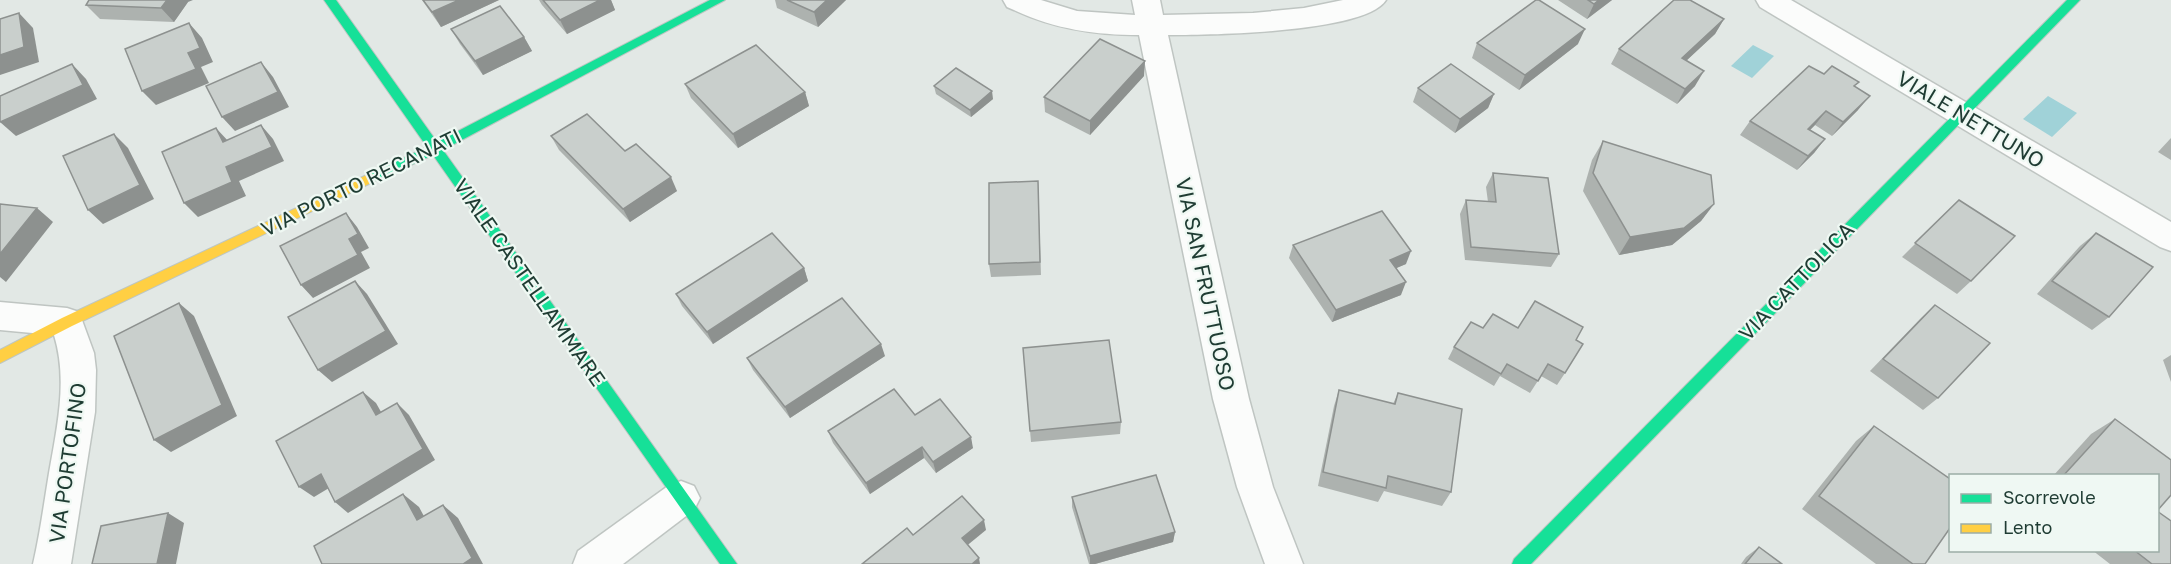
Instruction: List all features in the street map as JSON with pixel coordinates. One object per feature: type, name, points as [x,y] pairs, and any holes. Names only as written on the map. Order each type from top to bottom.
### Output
[{"type":"street","name":"VIALE CASTELLAMMARE","points":[[330,0],[729,564]]},
{"type":"street","name":"VIA PORTO RECANATI","points":[[0,357],[67,322],[436,148],[719,0]]},
{"type":"street","points":[[1017,0],[1059,17],[1078,21],[1148,13],[1233,23],[1286,19],[1346,9],[1372,0]]},
{"type":"street","name":"VIALE NETTUNO","points":[[1770,0],[2171,238]]},
{"type":"street","name":"VIA CATTOLICA","points":[[1520,564],[2074,0]]},
{"type":"street","name":"VIA SAN FRUTTUOSO","points":[[1148,13],[1231,399],[1255,487],[1284,564]]},
{"type":"street","points":[[0,316],[67,322]]},
{"type":"street","name":"VIA PORTOFINO","points":[[52,564],[77,412],[79,370],[77,353],[67,322]]},
{"type":"street","points":[[592,564],[681,498]]},
{"type":"water","points":[[1753,45],[1774,56],[1752,78],[1731,66]]},
{"type":"water","points":[[2048,96],[2077,113],[2052,137],[2023,119]]},
{"type":"building","points":[[89,0],[167,0],[161,8],[86,5]]},
{"type":"building","points":[[423,0],[459,0],[432,12]]},
{"type":"building","points":[[543,0],[600,0],[560,20]]},
{"type":"building","points":[[787,0],[827,0],[814,12]]},
{"type":"building","points":[[1536,0],[1585,29],[1525,75],[1477,43]]},
{"type":"building","points":[[1674,0],[1690,0],[1724,19],[1682,58],[1704,71],[1685,89],[1619,49]]},
{"type":"building","points":[[500,6],[524,37],[475,61],[451,29]]},
{"type":"building","points":[[19,13],[24,47],[0,55],[0,19]]},
{"type":"building","points":[[189,23],[200,48],[188,53],[196,69],[142,91],[125,49]]},
{"type":"building","points":[[1100,39],[1145,61],[1090,121],[1044,97]]},
{"type":"building","points":[[756,45],[805,92],[733,134],[685,84]]},
{"type":"building","points":[[261,62],[278,92],[222,117],[206,86]]},
{"type":"building","points":[[72,64],[83,85],[0,122],[0,96]]},
{"type":"building","points":[[1451,64],[1494,94],[1460,119],[1418,88]]},
{"type":"building","points":[[1809,66],[1824,74],[1832,66],[1859,82],[1854,86],[1870,96],[1843,122],[1826,111],[1808,129],[1825,139],[1808,156],[1750,121]]},
{"type":"building","points":[[956,68],[992,91],[970,110],[934,86]]},
{"type":"building","points":[[587,114],[625,151],[636,144],[671,177],[623,209],[551,136]]},
{"type":"building","points":[[261,125],[272,147],[226,167],[232,182],[184,203],[162,152],[216,128],[223,142]]},
{"type":"building","points":[[114,134],[140,185],[88,210],[63,156]]},
{"type":"building","points":[[1603,141],[1711,175],[1714,204],[1684,228],[1630,237],[1593,173]]},
{"type":"building","points":[[1493,173],[1548,178],[1559,254],[1471,247],[1466,200],[1496,202]]},
{"type":"building","points":[[1038,181],[1040,262],[989,264],[989,183]]},
{"type":"building","points":[[1959,200],[2015,236],[1971,281],[1915,243]]},
{"type":"building","points":[[0,204],[37,208],[0,254]]},
{"type":"building","points":[[1382,211],[1411,251],[1390,260],[1406,282],[1336,310],[1293,245]]},
{"type":"building","points":[[346,213],[358,234],[349,239],[358,255],[301,285],[280,246]]},
{"type":"building","points":[[772,233],[804,268],[707,332],[676,294]]},
{"type":"building","points":[[2096,233],[2153,267],[2109,317],[2052,281]]},
{"type":"building","points":[[355,281],[386,331],[318,370],[288,317]]},
{"type":"building","points":[[842,298],[881,344],[785,407],[747,358]]},
{"type":"building","points":[[1535,301],[1583,327],[1576,340],[1583,344],[1565,373],[1548,364],[1538,381],[1507,364],[1501,374],[1454,347],[1471,322],[1483,328],[1493,314],[1518,328]]},
{"type":"building","points":[[179,303],[222,405],[154,440],[114,336]]},
{"type":"building","points":[[1935,305],[1990,343],[1938,398],[1883,359]]},
{"type":"building","points":[[1109,340],[1121,422],[1030,431],[1023,348]]},
{"type":"building","points":[[894,389],[915,415],[940,399],[971,437],[933,462],[922,447],[866,483],[828,431]]},
{"type":"building","points":[[1339,390],[1395,404],[1398,393],[1462,409],[1451,492],[1388,476],[1386,488],[1323,472]]},
{"type":"building","points":[[363,392],[376,415],[397,403],[423,449],[335,502],[321,474],[299,487],[276,441]]},
{"type":"building","points":[[2115,419],[2171,460],[2171,495],[2159,509],[2159,474],[2065,474]]},
{"type":"building","points":[[1874,426],[1949,478],[1949,529],[1925,564],[1913,564],[1819,496]]},
{"type":"building","points":[[1156,475],[1175,532],[1090,556],[1072,497]]},
{"type":"building","points":[[403,494],[417,520],[443,505],[472,558],[463,564],[322,564],[314,546]]},
{"type":"building","points":[[962,496],[984,520],[962,538],[979,558],[972,564],[862,564],[907,528],[913,535]]},
{"type":"building","points":[[2159,512],[2171,521],[2171,564],[2152,564],[2137,552],[2159,552]]},
{"type":"building","points":[[168,513],[157,564],[92,564],[101,526]]},
{"type":"building","points":[[1759,547],[1782,564],[1745,564]]},
{"type":"traffic: fast","points":[[330,0],[729,564]]},
{"type":"traffic: fast","points":[[371,178],[436,148],[719,0]]},
{"type":"traffic: fast","points":[[1520,564],[2074,0]]},
{"type":"traffic: slow","points":[[0,357],[67,322],[371,178]]}]
